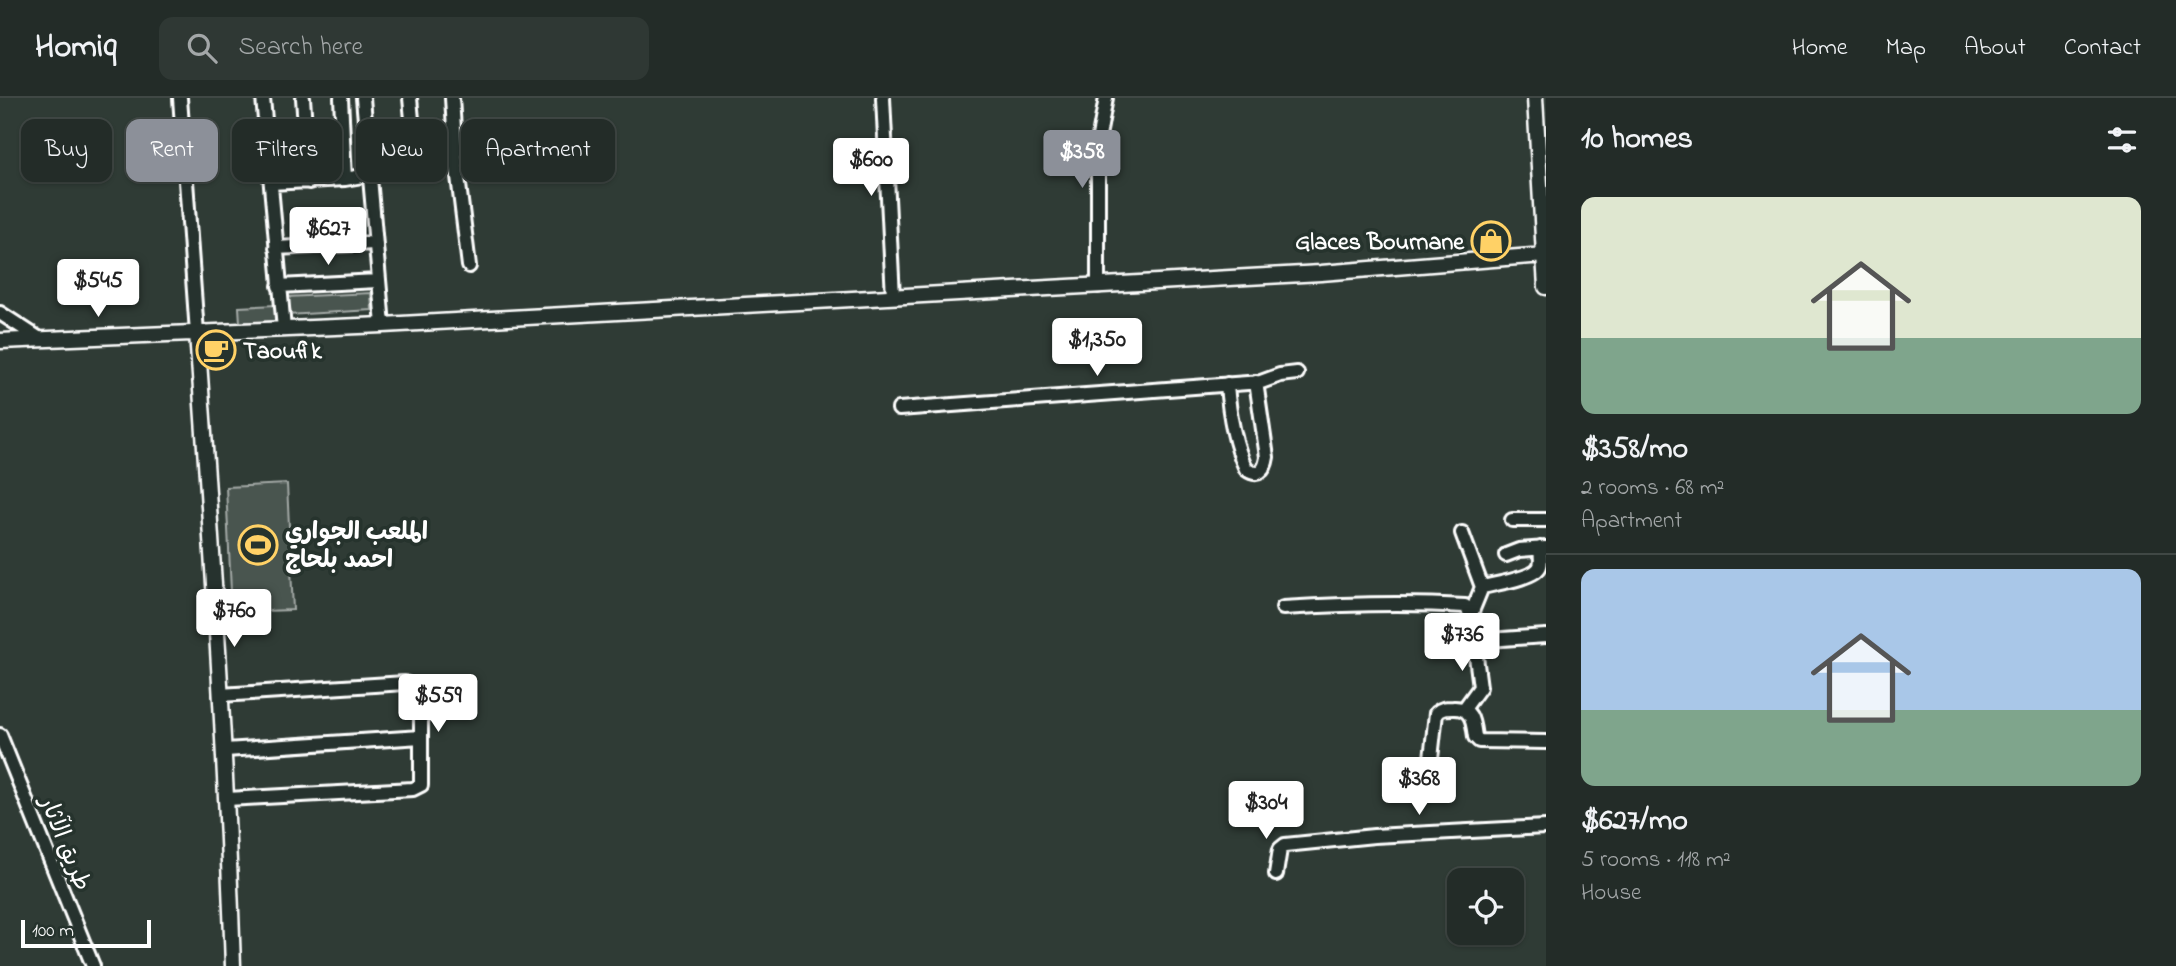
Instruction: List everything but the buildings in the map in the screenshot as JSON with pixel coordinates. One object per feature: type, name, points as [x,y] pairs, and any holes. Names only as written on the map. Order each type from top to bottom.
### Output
[{"type":"main road","points":[[1535,98],[1546,287]]},
{"type":"main road","points":[[0,341],[383,325],[1098,286],[1321,273],[1545,255]]},
{"type":"main road","points":[[197,333],[225,750],[233,966]]},
{"type":"street","points":[[180,98],[197,333]]},
{"type":"street","points":[[263,98],[284,329]]},
{"type":"street","points":[[303,98],[305,119]]},
{"type":"street","points":[[341,98],[345,178]]},
{"type":"street","points":[[363,98],[365,119]]},
{"type":"street","points":[[410,98],[412,119]]},
{"type":"street","points":[[452,98],[456,159],[469,266]]},
{"type":"street","points":[[883,98],[893,297]]},
{"type":"street","points":[[1098,286],[1098,142],[1106,98]]},
{"type":"street","points":[[447,161],[456,159]]},
{"type":"street","points":[[342,178],[356,176]]},
{"type":"street","points":[[271,183],[290,182]]},
{"type":"street","points":[[370,182],[383,325]]},
{"type":"street","points":[[276,248],[374,243]]},
{"type":"street","points":[[279,286],[378,281]]},
{"type":"street","points":[[0,313],[40,339]]},
{"type":"street","points":[[899,409],[1256,382],[1297,373]]},
{"type":"street","points":[[1227,384],[1229,408],[1241,459],[1245,470],[1256,474],[1265,468],[1267,457],[1256,382]]},
{"type":"street","points":[[1512,520],[1546,520]]},
{"type":"street","points":[[1462,533],[1482,587],[1471,614],[1480,687],[1464,709]]},
{"type":"street","points":[[1482,587],[1516,579],[1538,569],[1543,548],[1519,550],[1506,555]]},
{"type":"street","points":[[1283,608],[1372,603],[1429,604],[1465,606],[1471,614]]},
{"type":"street","points":[[1474,642],[1546,636]]},
{"type":"street","points":[[220,695],[405,684],[415,687],[421,696],[422,782],[413,789],[227,799]]},
{"type":"street","points":[[1428,786],[1436,713],[1442,708],[1464,709],[1470,715],[1475,737],[1479,741],[1546,742]]},
{"type":"street","name":"طريق الآثار","points":[[0,735],[93,966]]},
{"type":"street","points":[[225,750],[421,737]]},
{"type":"street","points":[[1276,874],[1280,849],[1285,845],[1374,836],[1546,827]]},
{"type":"shaded area","points":[[371,293],[372,310],[287,315],[286,297]]},
{"type":"shaded area","points":[[276,305],[277,321],[240,323],[239,307]]},
{"type":"shaded area","points":[[287,484],[293,610],[232,612],[226,487]]},
{"type":"place","name":"Glaces Bournane","points":[[1491,241]]},
{"type":"place","name":"Taoufik","points":[[216,350]]},
{"type":"place","name":"الملعب الجواري احمد بلحاج","points":[[258,545]]}]
